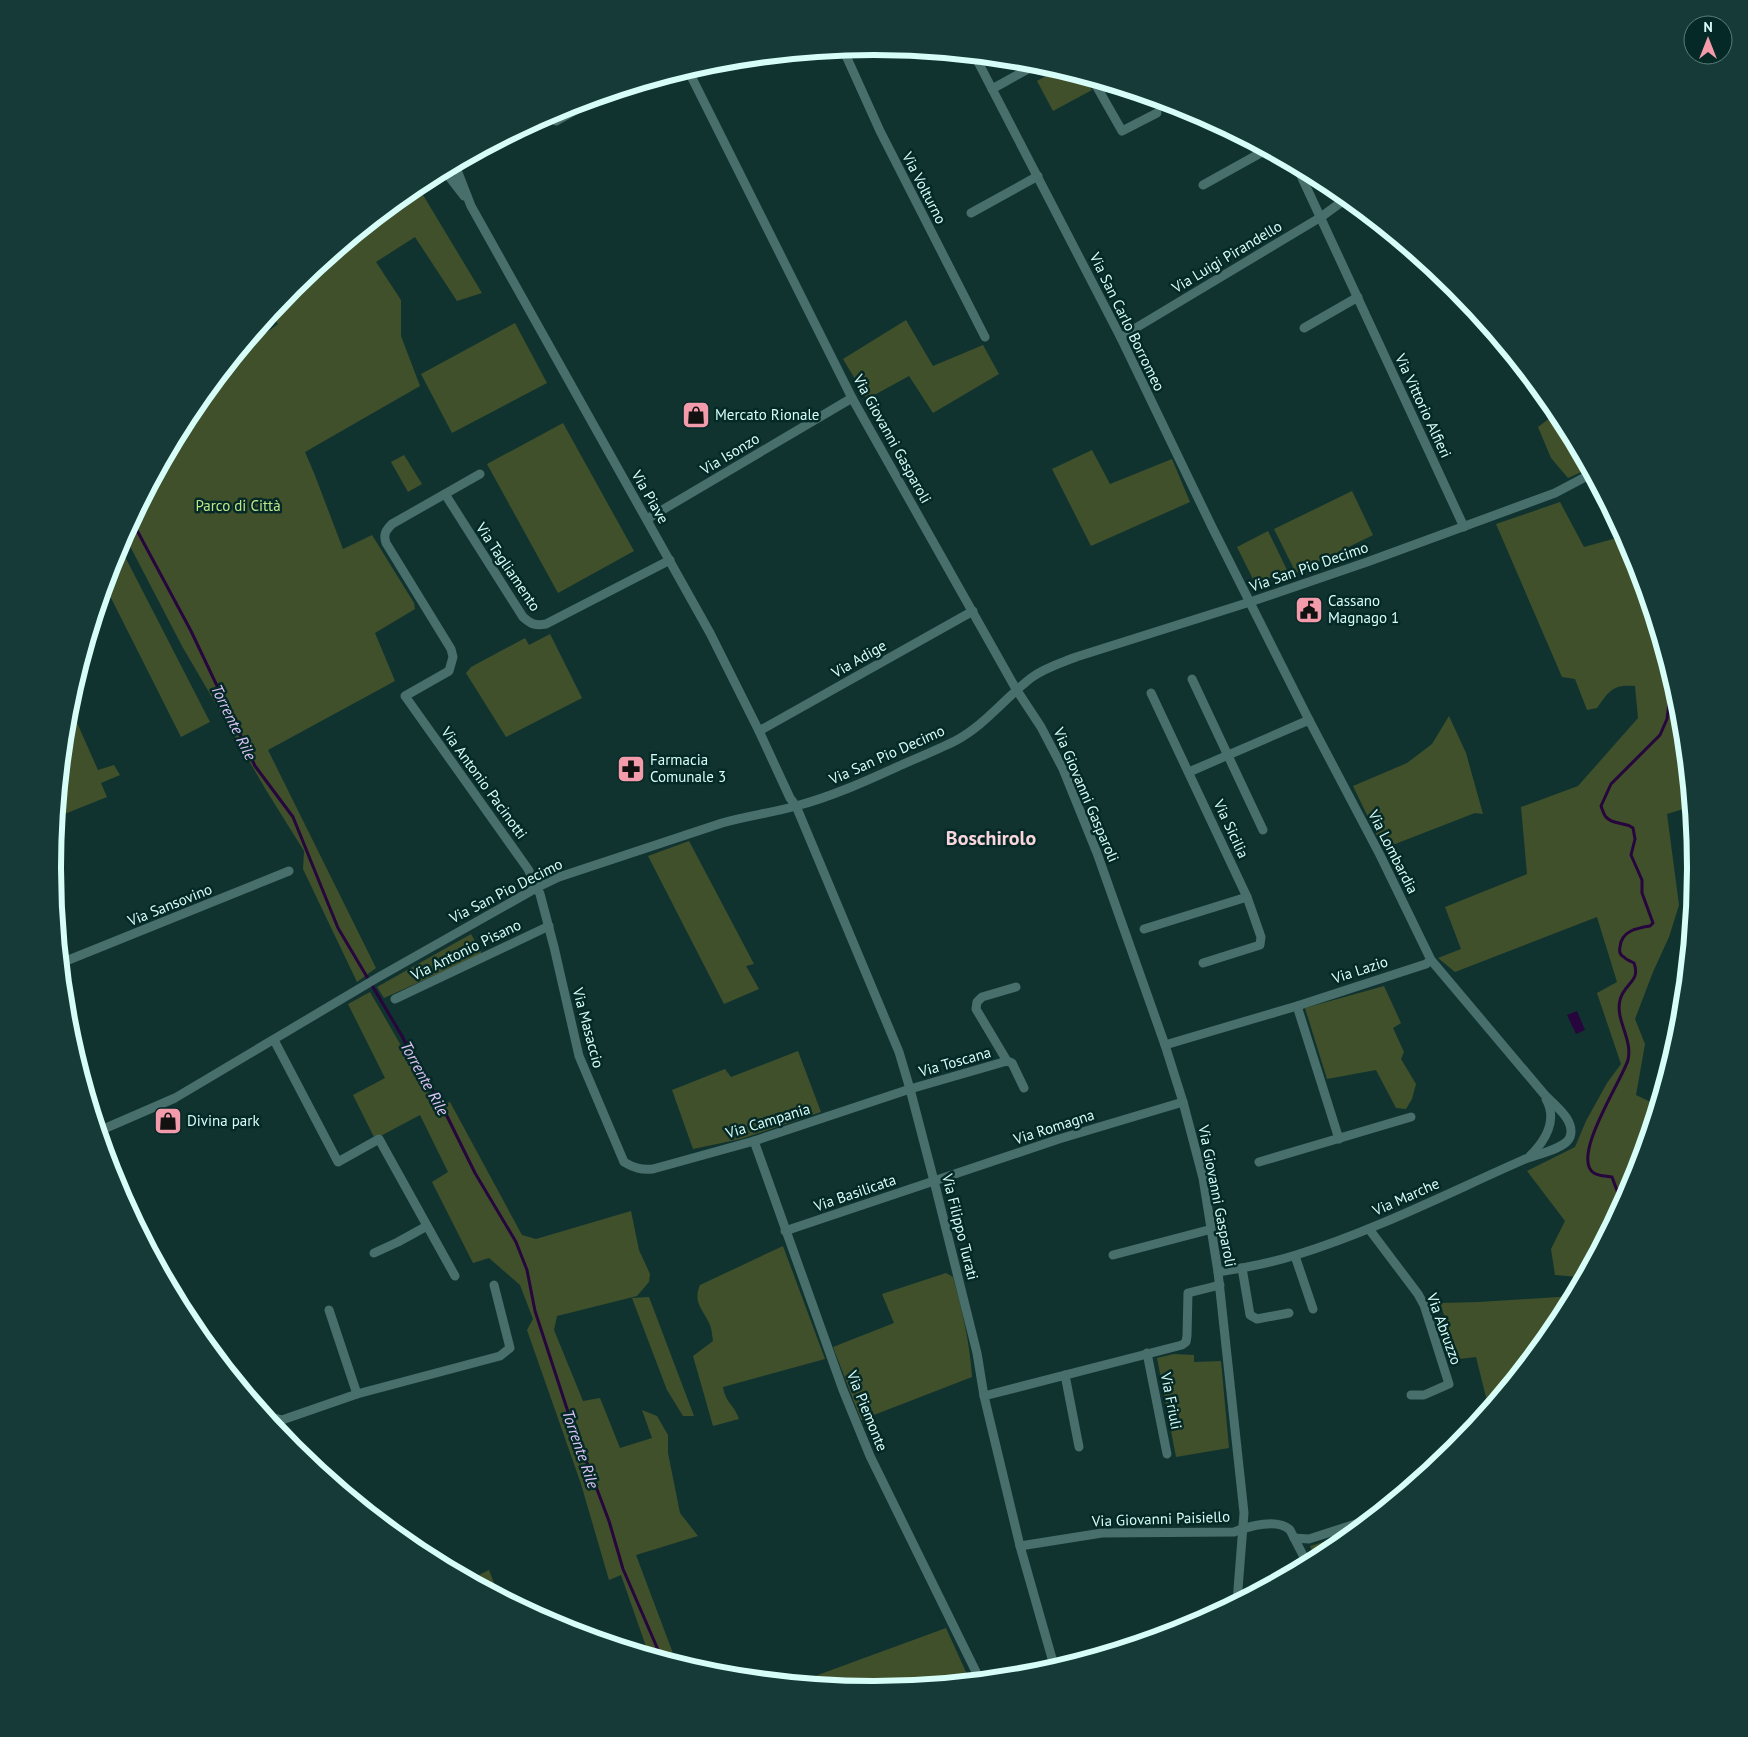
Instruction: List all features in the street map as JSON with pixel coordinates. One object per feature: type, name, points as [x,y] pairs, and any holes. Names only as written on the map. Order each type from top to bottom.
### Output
[{"type":"street","name":"Via Volturno","points":[[846,56],[880,131],[986,337]]},
{"type":"street","name":"Via San Carlo Borromeo","points":[[978,62],[1122,338],[1250,602]]},
{"type":"street","points":[[992,89],[1027,70]]},
{"type":"street","name":"Via Giovanni Gasparoli","points":[[691,76],[775,240],[852,398],[1016,689],[1041,726],[1063,769],[1097,853],[1165,1045],[1183,1102],[1203,1178],[1220,1285],[1244,1513],[1238,1596]]},
{"type":"street","points":[[1098,87],[1122,131],[1157,112]]},
{"type":"street","points":[[556,121],[564,117]]},
{"type":"street","points":[[1203,185],[1260,153]]},
{"type":"street","name":"Via Piave","points":[[456,171],[471,206],[718,647],[760,731],[790,798],[796,806]]},
{"type":"street","name":"Via Piave","points":[[448,176],[471,206]]},
{"type":"street","points":[[972,213],[1038,176]]},
{"type":"street","name":"Via Vittorio Alfieri","points":[[1302,177],[1464,527]]},
{"type":"street","name":"Via Luigi Pirandello","points":[[1122,338],[1321,217],[1341,203]]},
{"type":"street","points":[[1304,328],[1358,297]]},
{"type":"street","name":"Via Isonzo","points":[[647,519],[852,398]]},
{"type":"street","points":[[445,494],[480,474]]},
{"type":"street","name":"Via San Pio Decimo","points":[[104,1129],[175,1098],[377,978],[559,876],[722,823],[796,806],[864,782],[955,741],[976,726],[1033,676],[1076,657],[1250,602],[1464,527],[1555,493],[1587,476]]},
{"type":"street","name":"Via Tagliamento","points":[[445,494],[523,617],[530,624],[546,624],[670,560]]},
{"type":"street","name":"Via Antonio Pacinotti","points":[[445,494],[392,524],[386,529],[384,536],[451,649],[453,656],[449,671],[405,696],[528,869],[538,887]]},
{"type":"street","name":"Via Lombardia","points":[[1250,602],[1380,855],[1431,960],[1544,1094]]},
{"type":"street","name":"Via Adige","points":[[760,731],[972,611]]},
{"type":"street","name":"Via Sicilia","points":[[1192,679],[1263,830]]},
{"type":"street","name":"Via Sicilia","points":[[1151,693],[1247,897],[1262,937],[1260,944],[1203,963]]},
{"type":"street","points":[[1189,772],[1309,720]]},
{"type":"street","name":"Via Filippo Turati","points":[[796,806],[899,1052],[934,1181],[977,1353],[984,1396],[1020,1546],[1053,1661]]},
{"type":"street","name":"Via Sansovino","points":[[66,961],[289,871]]},
{"type":"street","name":"Via Masaccio","points":[[538,887],[579,1056],[619,1153],[624,1162],[633,1167]]},
{"type":"street","points":[[1144,929],[1247,897]]},
{"type":"street","name":"Via Antonio Pisano","points":[[395,999],[549,926]]},
{"type":"street","name":"Via Lazio","points":[[1165,1045],[1297,1006],[1431,960]]},
{"type":"street","name":"Via Toscana","points":[[1016,987],[982,997],[977,1002],[976,1009],[1007,1061],[1012,1063],[1024,1088]]},
{"type":"street","points":[[1297,1006],[1339,1139]]},
{"type":"street","points":[[274,1040],[338,1162],[379,1139],[455,1276]]},
{"type":"street","name":"Via Toscana","points":[[910,1089],[1007,1061]]},
{"type":"street","name":"Via Campania","points":[[633,1167],[642,1170],[653,1169],[754,1142],[910,1089]]},
{"type":"street","name":"Via Marche","points":[[1527,1158],[1539,1147],[1550,1126],[1551,1114],[1549,1103],[1544,1094]]},
{"type":"street","name":"Via Marche","points":[[1218,1272],[1295,1256],[1369,1229],[1527,1158],[1567,1143],[1571,1130],[1566,1118],[1544,1094]]},
{"type":"street","name":"Via Romagna","points":[[934,1181],[1059,1139],[1183,1102]]},
{"type":"street","points":[[1259,1162],[1411,1117]]},
{"type":"street","name":"Via Piemonte","points":[[754,1142],[843,1390],[870,1456],[978,1675]]},
{"type":"street","name":"Via Basilicata","points":[[785,1231],[934,1181]]},
{"type":"street","points":[[374,1253],[427,1226]]},
{"type":"street","points":[[1113,1255],[1212,1229]]},
{"type":"street","name":"Via Abruzzo","points":[[1369,1229],[1418,1294],[1424,1305],[1449,1384],[1424,1395],[1411,1395]]},
{"type":"street","points":[[1295,1256],[1313,1309]]},
{"type":"street","points":[[1242,1268],[1250,1315],[1256,1319],[1289,1313]]},
{"type":"street","points":[[274,1418],[282,1420],[356,1394],[500,1356],[507,1352],[510,1348],[494,1285]]},
{"type":"street","points":[[984,1396],[1182,1345],[1186,1342],[1188,1293],[1193,1290],[1220,1285]]},
{"type":"street","points":[[329,1310],[356,1394]]},
{"type":"street","name":"Via Friuli","points":[[1147,1353],[1168,1454]]},
{"type":"street","points":[[1065,1375],[1079,1447]]},
{"type":"street","name":"Via Giovanni Paisiello","points":[[1020,1546],[1102,1533],[1234,1532],[1252,1525],[1279,1524],[1286,1526],[1294,1538]]},
{"type":"street","points":[[1294,1538],[1309,1539],[1355,1524]]},
{"type":"street","points":[[1294,1538],[1305,1558]]},
{"type":"green space","points":[[1048,75],[1088,84],[1092,90],[1053,111],[1037,81]]},
{"type":"green space","name":"Parco di Città","points":[[421,192],[482,293],[457,301],[415,237],[376,262],[401,300],[401,336],[420,386],[305,452],[343,549],[372,535],[414,603],[415,609],[375,633],[395,681],[268,750],[376,968],[357,982],[303,869],[304,851],[182,646],[129,543],[169,462],[198,417],[229,373],[257,338],[278,324],[274,319],[338,257],[379,223]]},
{"type":"green space","points":[[906,320],[933,366],[983,345],[999,374],[933,413],[909,376],[867,399],[843,359]]},
{"type":"green space","points":[[515,323],[547,383],[452,433],[421,374]]},
{"type":"green space","points":[[1550,418],[1584,471],[1568,478],[1551,458],[1538,427]]},
{"type":"green space","points":[[563,423],[634,551],[558,593],[487,464]]},
{"type":"green space","points":[[1092,450],[1110,484],[1172,459],[1190,502],[1091,546],[1052,469]]},
{"type":"green space","points":[[404,455],[422,484],[408,492],[391,462]]},
{"type":"green space","points":[[1352,491],[1373,535],[1296,573],[1274,529]]},
{"type":"green space","points":[[1560,502],[1584,547],[1617,538],[1644,607],[1660,658],[1681,762],[1685,808],[1667,814],[1679,905],[1669,937],[1635,1019],[1645,1044],[1636,1095],[1653,1103],[1626,1180],[1604,1228],[1578,1277],[1555,1275],[1551,1249],[1565,1221],[1527,1171],[1575,1147],[1586,1121],[1607,1083],[1621,1064],[1597,993],[1617,982],[1597,917],[1455,972],[1438,958],[1461,949],[1445,907],[1527,874],[1521,807],[1578,786],[1638,718],[1635,686],[1621,686],[1612,690],[1597,708],[1587,710],[1575,679],[1562,677],[1496,524]]},
{"type":"green space","points":[[1268,531],[1287,570],[1256,585],[1237,547]]},
{"type":"green space","points":[[123,554],[210,722],[181,737],[109,594]]},
{"type":"green space","points":[[550,634],[582,698],[506,737],[466,673],[471,667],[525,638],[529,645]]},
{"type":"green space","points":[[1449,716],[1466,753],[1483,814],[1475,813],[1390,846],[1381,844],[1353,786],[1407,763],[1432,744]]},
{"type":"green space","points":[[75,718],[98,770],[114,765],[120,775],[101,783],[107,797],[62,815],[67,762]]},
{"type":"green space","points":[[689,841],[754,964],[746,966],[759,989],[724,1004],[648,856]]},
{"type":"green space","points":[[471,934],[482,954],[384,998],[377,987]]},
{"type":"green space","points":[[1384,986],[1401,1023],[1393,1028],[1404,1052],[1401,1059],[1416,1084],[1412,1099],[1406,1109],[1396,1108],[1376,1070],[1327,1079],[1305,1008]]},
{"type":"green space","points":[[370,992],[436,1106],[450,1102],[522,1235],[536,1239],[631,1211],[639,1250],[650,1274],[649,1282],[637,1296],[557,1316],[554,1330],[583,1401],[600,1398],[620,1448],[652,1438],[642,1410],[657,1416],[668,1435],[668,1453],[680,1513],[698,1536],[636,1555],[674,1657],[647,1649],[621,1575],[609,1580],[581,1484],[527,1330],[533,1319],[520,1285],[489,1258],[473,1263],[432,1182],[448,1172],[420,1115],[375,1139],[353,1095],[385,1078],[348,1004]]},
{"type":"green space","points":[[798,1051],[821,1112],[741,1139],[693,1149],[672,1090],[725,1069],[731,1077]]},
{"type":"green space","points":[[783,1246],[825,1359],[723,1387],[726,1397],[739,1419],[713,1426],[693,1356],[713,1341],[710,1325],[698,1302],[697,1297],[700,1285]]},
{"type":"green space","points":[[946,1273],[953,1277],[967,1339],[972,1377],[861,1420],[833,1347],[894,1323],[882,1294]]},
{"type":"green space","points":[[649,1297],[694,1416],[683,1416],[667,1390],[632,1298]]},
{"type":"green space","points":[[1565,1297],[1519,1364],[1488,1403],[1476,1357],[1459,1359],[1440,1303]]},
{"type":"green space","points":[[1174,1354],[1194,1355],[1194,1362],[1221,1361],[1229,1448],[1176,1457],[1157,1358]]},
{"type":"green space","points":[[1335,1539],[1313,1553],[1310,1546]]},
{"type":"green space","points":[[489,1570],[496,1588],[475,1577]]},
{"type":"green space","points":[[946,1628],[968,1676],[874,1682],[808,1679]]},
{"type":"shaded area","points":[[1577,1011],[1585,1030],[1576,1034],[1567,1015]]},
{"type":"waterway","name":"Torrente Rile","points":[[136,528],[191,631],[255,766],[293,817],[338,928],[402,1036],[417,1066],[441,1104],[475,1173],[516,1242],[527,1270],[535,1311],[570,1418],[609,1521],[623,1569],[659,1653]]},
{"type":"waterway","points":[[1619,1196],[1612,1177],[1596,1174],[1588,1165],[1588,1152],[1600,1118],[1628,1060],[1628,1045],[1619,1007],[1622,994],[1634,979],[1636,969],[1634,963],[1621,954],[1621,942],[1623,937],[1630,931],[1650,926],[1653,923],[1642,893],[1642,880],[1631,855],[1635,839],[1633,828],[1609,820],[1601,806],[1611,784],[1660,735],[1667,719],[1670,699]]},
{"type":"place","name":"Mercato Rionale","points":[[696,415]]},
{"type":"place","name":"Cassano Magnago 1","points":[[1309,610]]},
{"type":"place","name":"Farmacia Comunale 3","points":[[631,769]]},
{"type":"place","name":"Divina park","points":[[168,1121]]},
{"type":"district","name":"Boschirolo","points":[[991,838]]}]
